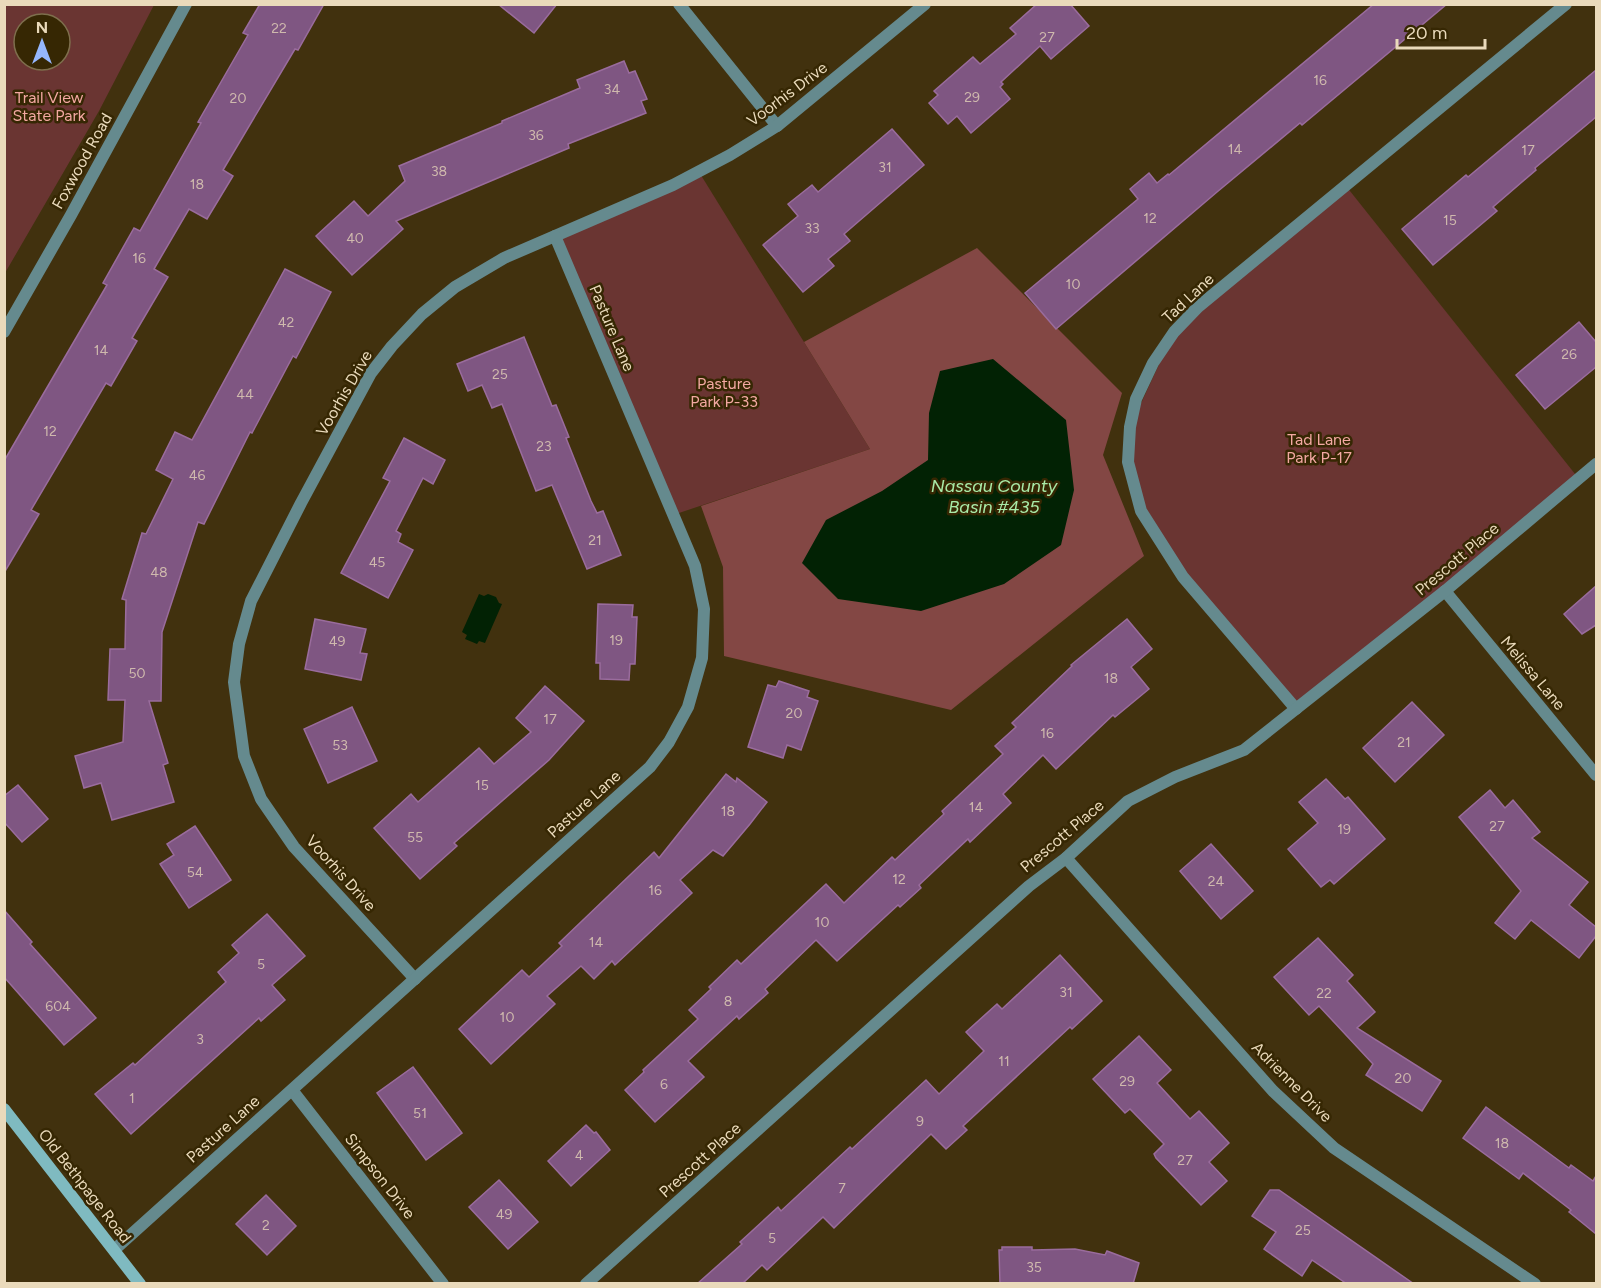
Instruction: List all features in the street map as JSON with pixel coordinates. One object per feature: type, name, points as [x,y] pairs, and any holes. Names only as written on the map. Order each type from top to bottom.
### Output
[{"type":"main road","name":"Old Bethpage Road","points":[[4,1109],[140,1284]]},
{"type":"street","name":"Foxwood Road","points":[[4,332],[72,215],[186,4]]},
{"type":"street","points":[[679,4],[777,126]]},
{"type":"street","name":"Voorhis Drive","points":[[415,979],[294,848],[261,799],[244,756],[238,726],[234,682],[239,644],[251,601],[286,532],[371,373],[422,314],[454,287],[504,258],[673,185],[730,155],[777,126],[925,4]]},
{"type":"street","name":"Tad Lane","points":[[1296,709],[1183,577],[1141,511],[1128,462],[1130,427],[1136,399],[1153,363],[1174,332],[1198,307],[1566,4]]},
{"type":"street","name":"Pasture Lane","points":[[114,1250],[650,767],[669,742],[688,707],[702,658],[704,609],[695,566],[555,236]]},
{"type":"street","name":"Prescott Place","points":[[586,1284],[1029,886],[1066,858],[1128,801],[1175,777],[1244,750],[1445,591],[1596,464]]},
{"type":"street","name":"Melissa Lane","points":[[1445,591],[1596,775]]},
{"type":"street","name":"Adrienne Drive","points":[[1066,858],[1274,1091],[1326,1140],[1535,1284]]},
{"type":"street","name":"Simpson Drive","points":[[292,1090],[443,1284]]},
{"type":"green space","name":"Trail View State Park","points":[[4,5],[154,5],[99,111],[5,273]]},
{"type":"green space","name":"Pasture Park P-33","points":[[699,172],[870,449],[673,515],[555,236]]},
{"type":"green space","name":"Tad Lane Park P-17","points":[[1346,186],[1579,479],[1296,709],[1183,577],[1141,511],[1128,462],[1130,427],[1174,332]]},
{"type":"shaded area","points":[[977,248],[1122,393],[1103,455],[1144,556],[951,710],[724,656],[723,567],[701,506],[870,449],[804,342]]},
{"type":"water","name":"Nassau County Basin #435","points":[[993,359],[1066,420],[1074,490],[1061,545],[1004,584],[921,611],[838,599],[802,563],[826,520],[882,491],[928,460],[929,413],[940,371]]},
{"type":"water","points":[[479,594],[496,597],[502,604],[485,643],[479,641],[477,644],[465,639],[467,635],[462,632]]},
{"type":"building","points":[[260,4],[324,4],[223,170],[233,176],[207,219],[189,209],[154,269],[168,277],[132,338],[137,341],[111,386],[106,383],[31,510],[39,514],[4,573],[4,461],[107,285],[103,283],[134,228],[140,231],[201,123],[198,122],[248,35],[243,33]]},
{"type":"building","points":[[498,4],[557,4],[534,33]]},
{"type":"building","points":[[1037,4],[1070,4],[1089,26],[1051,59],[1040,46],[1001,82],[1003,84],[1000,87],[1010,99],[971,133],[957,116],[948,124],[929,103],[938,95],[934,91],[973,57],[980,64],[1016,34],[1010,28]]},
{"type":"building","points":[[1374,4],[1447,4],[1302,125],[1300,123],[1056,329],[1025,293],[1138,199],[1130,189],[1149,173],[1157,183],[1169,175]]},
{"type":"building","points":[[624,61],[629,73],[635,71],[647,99],[641,101],[646,113],[568,144],[569,148],[396,221],[403,229],[352,275],[316,236],[354,201],[368,216],[405,181],[399,166],[580,88],[577,80]]},
{"type":"building","points":[[1596,70],[1596,117],[1535,168],[1536,170],[1493,207],[1497,211],[1433,265],[1402,229]]},
{"type":"building","points":[[892,129],[924,165],[844,234],[850,241],[828,259],[834,266],[803,292],[763,245],[798,216],[788,204],[812,185],[818,192]]},
{"type":"building","points":[[285,269],[331,292],[296,358],[293,356],[252,433],[250,432],[204,524],[198,522],[162,632],[161,701],[149,701],[168,763],[163,765],[174,802],[112,820],[101,783],[84,788],[75,756],[123,742],[125,700],[108,700],[110,649],[125,649],[126,600],[122,599],[142,533],[146,534],[173,479],[156,470],[175,432],[192,440]]},
{"type":"building","points":[[1579,322],[1596,342],[1596,367],[1545,409],[1516,375]]},
{"type":"building","points":[[524,337],[552,406],[556,405],[569,437],[566,438],[591,501],[597,513],[603,511],[621,555],[587,569],[552,485],[536,491],[502,404],[492,408],[482,385],[468,391],[457,364]]},
{"type":"building","points":[[404,438],[445,460],[433,484],[423,478],[396,531],[401,534],[398,542],[413,550],[388,598],[341,573],[390,481],[383,478]]},
{"type":"building","points":[[1596,586],[1596,625],[1582,634],[1564,614]]},
{"type":"building","points":[[598,604],[633,605],[632,617],[637,617],[635,664],[630,664],[629,680],[600,679],[600,663],[596,663]]},
{"type":"building","points":[[315,619],[366,629],[360,653],[367,654],[361,680],[305,669]]},
{"type":"building","points":[[1127,619],[1152,649],[1131,667],[1149,689],[1115,717],[1113,715],[1056,769],[1043,755],[1003,794],[1011,803],[970,842],[968,839],[919,885],[921,888],[900,907],[898,905],[837,961],[816,940],[765,989],[768,993],[739,1019],[737,1016],[688,1061],[704,1077],[655,1122],[625,1090],[698,1019],[689,1010],[711,989],[709,987],[737,960],[741,964],[826,884],[844,903],[892,857],[895,860],[944,814],[942,811],[1003,754],[995,746],[1016,727],[1012,723],[1071,665]]},
{"type":"building","points":[[779,681],[809,691],[807,697],[818,701],[801,750],[787,745],[783,758],[748,747],[768,685],[776,687]]},
{"type":"building","points":[[545,686],[584,721],[549,760],[454,843],[457,846],[420,879],[374,828],[411,794],[418,802],[479,748],[494,764],[531,732],[516,718]]},
{"type":"building","points":[[1412,702],[1444,735],[1395,782],[1363,748]]},
{"type":"building","points":[[352,707],[377,761],[328,783],[304,729]]},
{"type":"building","points":[[726,774],[736,782],[737,778],[767,802],[750,824],[723,856],[713,850],[680,880],[692,893],[615,965],[612,961],[594,979],[581,966],[547,996],[555,1004],[491,1064],[459,1029],[522,970],[529,977],[562,946],[559,943],[654,852],[659,858]]},
{"type":"building","points":[[1326,779],[1345,799],[1348,797],[1385,839],[1334,884],[1330,880],[1321,887],[1288,849],[1318,823],[1299,802]]},
{"type":"building","points":[[18,785],[48,819],[22,842],[4,822],[4,796]]},
{"type":"building","points":[[1490,790],[1505,808],[1513,800],[1540,832],[1532,838],[1588,882],[1569,905],[1596,927],[1596,936],[1579,958],[1531,920],[1515,939],[1495,923],[1521,891],[1459,817]]},
{"type":"building","points":[[195,826],[231,880],[189,908],[160,864],[174,855],[167,844]]},
{"type":"building","points":[[1211,844],[1253,891],[1221,919],[1180,871]]},
{"type":"building","points":[[4,910],[32,942],[30,944],[96,1018],[64,1045],[4,977]]},
{"type":"building","points":[[267,914],[305,956],[272,985],[285,1000],[261,1021],[259,1018],[131,1134],[95,1094],[133,1063],[135,1065],[226,982],[218,972],[239,953],[232,945]]},
{"type":"building","points":[[1318,938],[1353,975],[1347,981],[1375,1012],[1357,1028],[1441,1081],[1422,1111],[1366,1075],[1373,1064],[1319,1006],[1309,1015],[1274,977]]},
{"type":"building","points":[[1060,955],[1102,1001],[1072,1029],[1070,1027],[963,1126],[967,1130],[946,1149],[931,1134],[834,1228],[823,1217],[767,1270],[762,1265],[742,1284],[697,1284],[742,1244],[740,1242],[778,1207],[781,1211],[926,1080],[939,1094],[984,1051],[966,1032],[997,1004],[1002,1009]]},
{"type":"building","points":[[1139,1036],[1171,1070],[1157,1083],[1190,1119],[1199,1111],[1229,1143],[1209,1162],[1227,1181],[1201,1205],[1156,1158],[1154,1154],[1164,1144],[1130,1109],[1125,1113],[1093,1079]]},
{"type":"building","points":[[413,1067],[462,1133],[426,1160],[377,1093]]},
{"type":"building","points":[[1486,1107],[1569,1168],[1571,1165],[1593,1181],[1596,1176],[1596,1234],[1569,1212],[1571,1210],[1523,1173],[1519,1179],[1463,1138]]},
{"type":"building","points":[[586,1125],[594,1133],[596,1132],[610,1150],[571,1186],[548,1161]]},
{"type":"building","points":[[499,1180],[538,1222],[508,1249],[469,1207]]},
{"type":"building","points":[[1270,1190],[1279,1190],[1414,1284],[1347,1284],[1312,1260],[1302,1276],[1264,1249],[1276,1232],[1252,1216]]},
{"type":"building","points":[[266,1195],[296,1226],[267,1255],[236,1224]]},
{"type":"building","points":[[1002,1247],[1032,1247],[1032,1250],[1075,1249],[1105,1255],[1107,1251],[1139,1263],[1133,1284],[1000,1284],[999,1250],[1002,1250]]}]
